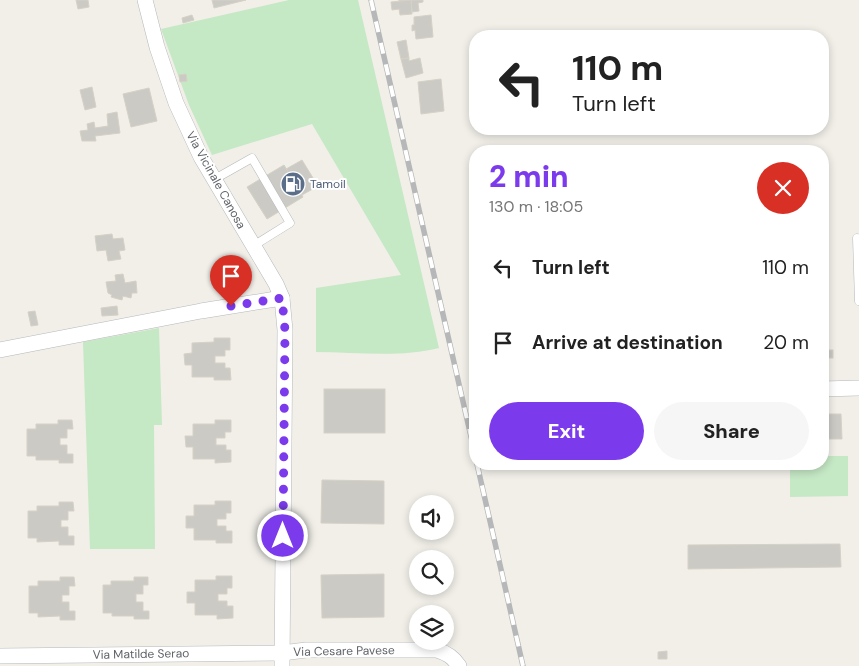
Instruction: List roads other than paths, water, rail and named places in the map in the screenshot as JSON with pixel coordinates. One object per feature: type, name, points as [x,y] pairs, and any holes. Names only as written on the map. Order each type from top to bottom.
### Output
[{"type":"street","name":"Via Vicinale Canosa","points":[[145,0],[156,47],[192,138],[213,180],[276,284],[282,298]]},
{"type":"street","points":[[0,350],[201,311],[282,298],[285,330],[282,659]]},
{"type":"street","points":[[829,389],[859,388]]},
{"type":"street","name":"Via Cesare Pavese","points":[[282,659],[306,650],[437,650],[454,658],[459,666]]},
{"type":"street","name":"Via Matilde Serao","points":[[0,656],[282,659]]},
{"type":"lane","points":[[213,180],[252,158],[290,223],[253,246]]},
{"type":"lane","points":[[857,238],[859,301]]},
{"type":"railway","points":[[371,0],[469,428]]},
{"type":"railway","points":[[478,470],[523,666]]},
{"type":"place","name":"Tamoil","points":[[293,184]]}]
